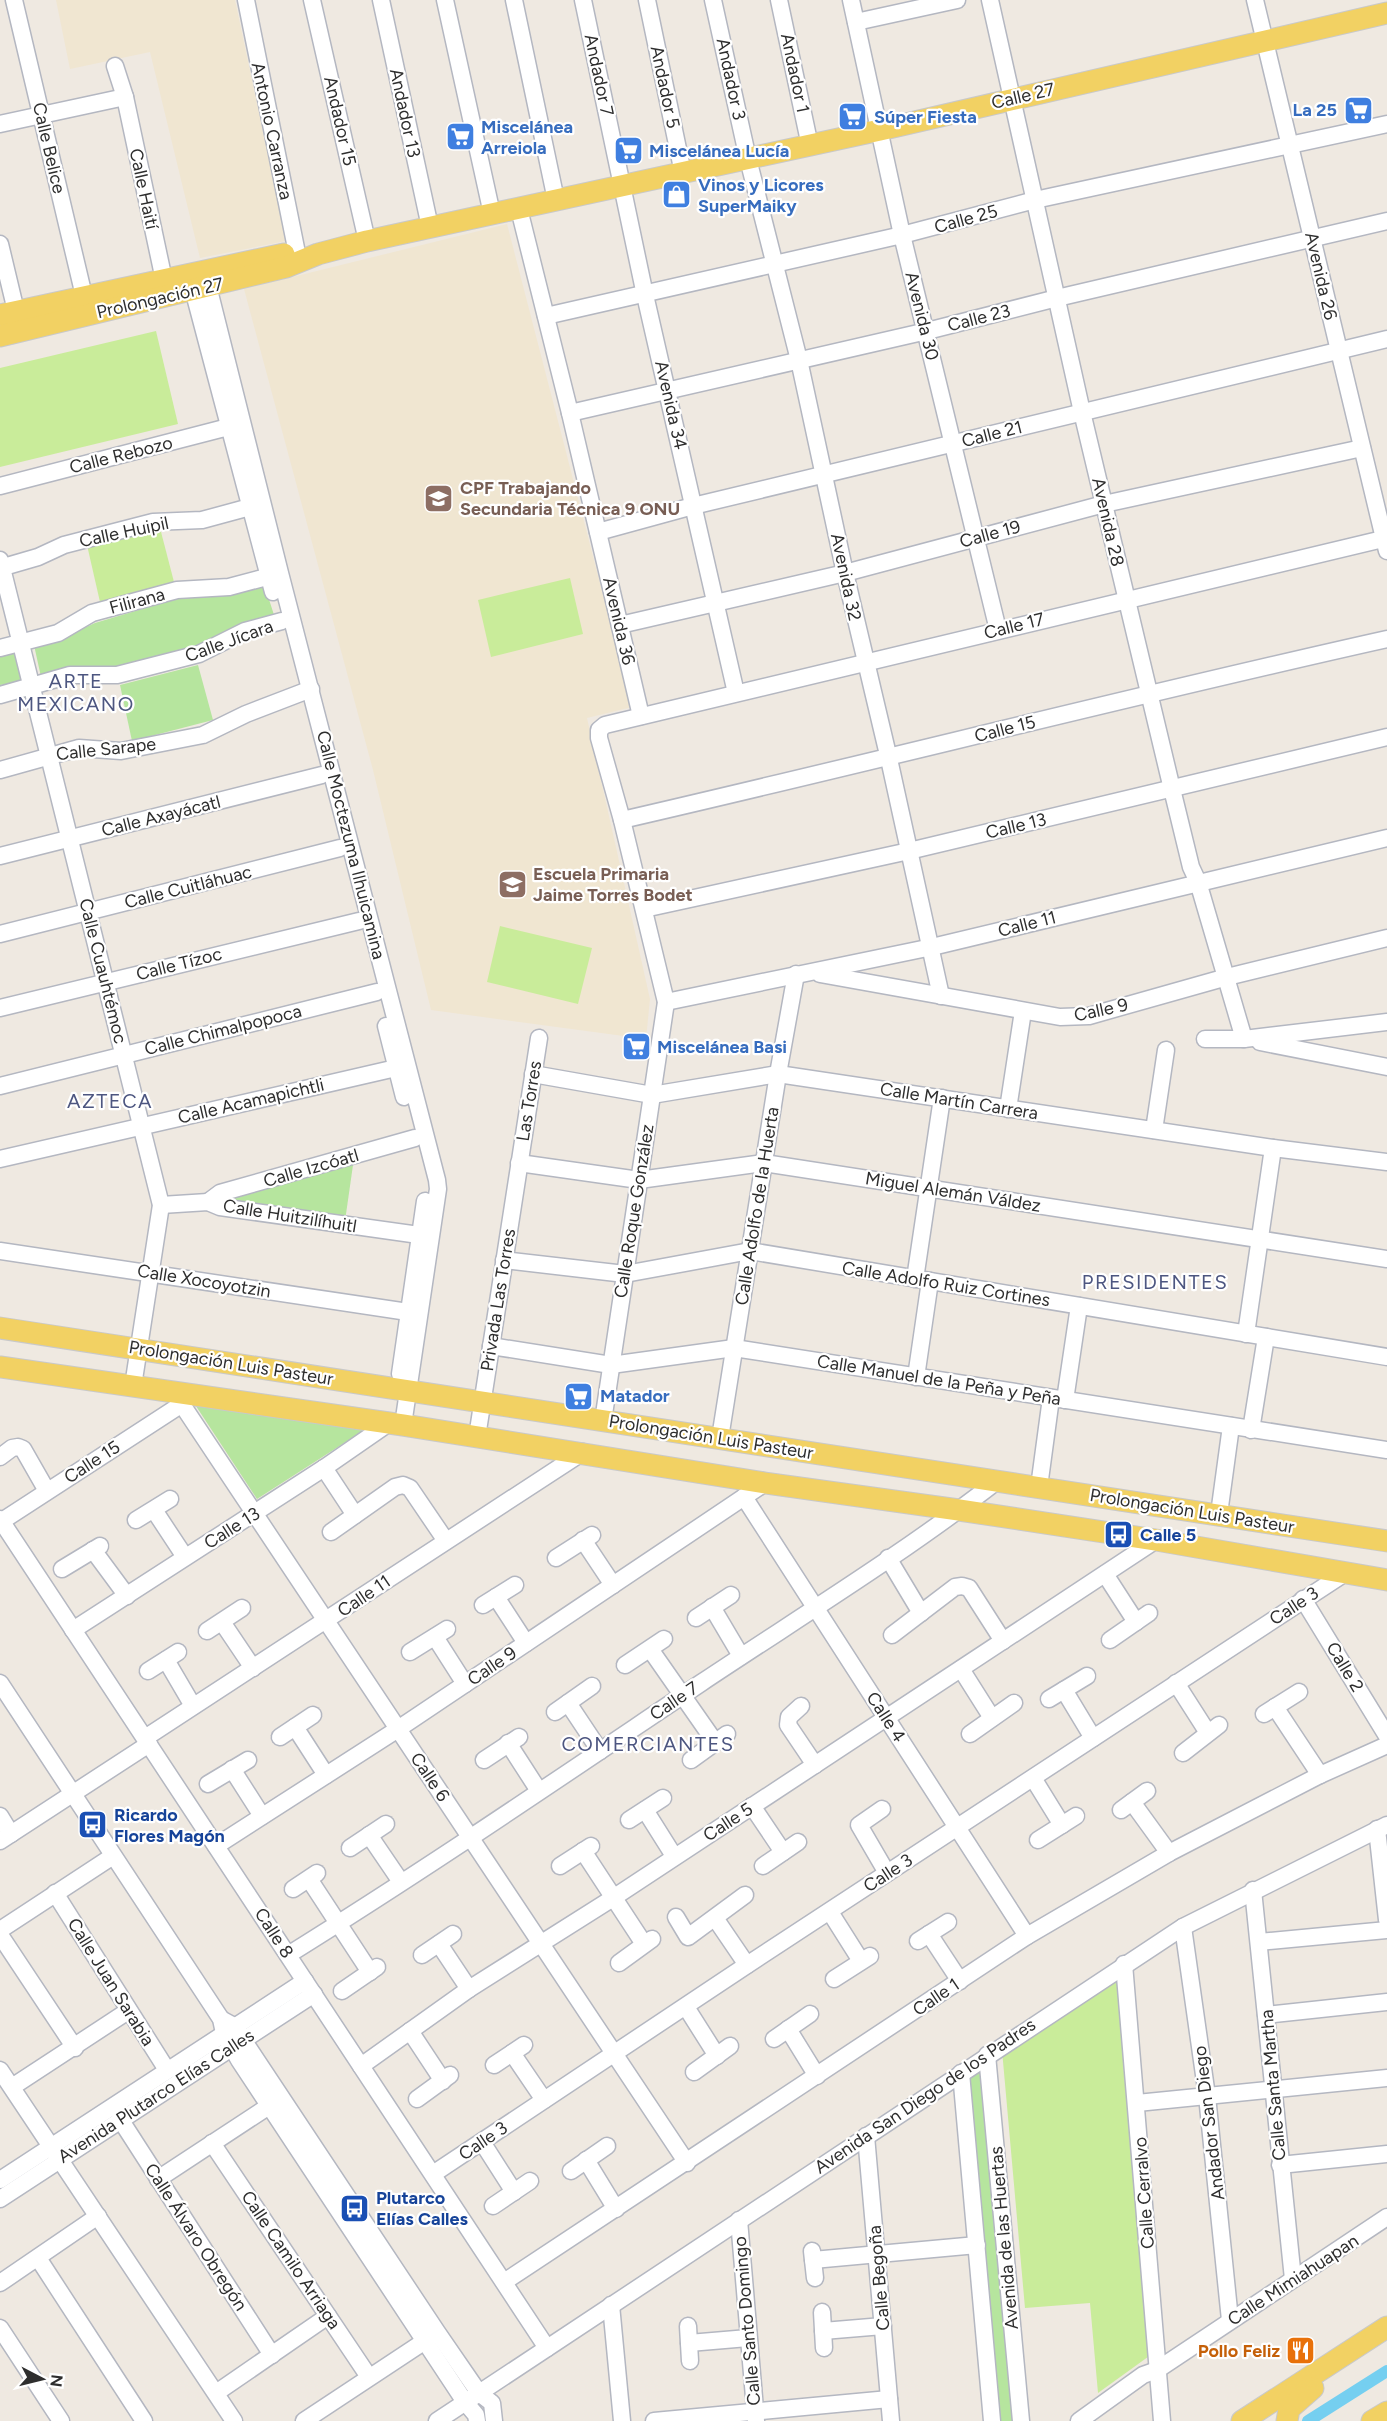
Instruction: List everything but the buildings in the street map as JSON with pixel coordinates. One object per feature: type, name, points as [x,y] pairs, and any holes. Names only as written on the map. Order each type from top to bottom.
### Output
[{"type":"main road","name":"Calle 27","points":[[519,209],[810,146],[1387,12]]},
{"type":"main road","name":"Prolongación 27","points":[[0,336],[199,280],[430,226],[519,209]]},
{"type":"main road","name":"Prolongación 27","points":[[8,313],[164,280],[199,280]]},
{"type":"main road","name":"Prolongación Luis Pasteur","points":[[0,1328],[1219,1514],[1387,1542]]},
{"type":"main road","name":"Prolongación Luis Pasteur","points":[[0,1367],[133,1386],[178,1398],[395,1424],[583,1452],[765,1483],[1156,1540],[1387,1580]]},
{"type":"main road","points":[[1242,2421],[1387,2327]]},
{"type":"main road","points":[[1287,2421],[1289,2409],[1295,2402],[1356,2355],[1368,2340]]},
{"type":"street","name":"Calle Belice","points":[[14,0],[84,296]]},
{"type":"street","name":"Antonio Carranza","points":[[246,0],[305,256]]},
{"type":"street","name":"Andador 15","points":[[312,0],[367,241]]},
{"type":"street","name":"Andador 13","points":[[381,0],[430,226]]},
{"type":"street","points":[[445,0],[492,214]]},
{"type":"street","points":[[514,0],[556,200]]},
{"type":"street","name":"Andador 7","points":[[583,0],[623,186]]},
{"type":"street","name":"Andador 5","points":[[647,0],[683,173]]},
{"type":"street","name":"Andador 3","points":[[713,0],[748,159]]},
{"type":"street","name":"Andador 1","points":[[779,0],[810,146]]},
{"type":"street","name":"Avenida 30","points":[[851,0],[902,235],[927,331],[974,539],[998,630]]},
{"type":"street","points":[[856,22],[957,0]]},
{"type":"street","name":"Avenida 28","points":[[990,0],[1082,412],[1191,867],[1198,882],[1244,1039]]},
{"type":"street","name":"Avenida 26","points":[[1255,0],[1386,542]]},
{"type":"street","name":"Calle Haití","points":[[115,66],[125,97],[164,280]]},
{"type":"street","points":[[0,124],[125,97]]},
{"type":"street","name":"Calle 25","points":[[546,316],[902,235],[1035,201],[1387,124]]},
{"type":"street","name":"Avenida 32","points":[[748,159],[799,360],[844,573],[889,759],[941,996]]},
{"type":"street","name":"Avenida 34","points":[[623,186],[645,295],[736,693]]},
{"type":"street","name":"Avenida 36","points":[[519,209],[570,412],[641,716]]},
{"type":"street","name":"Calle 23","points":[[570,412],[927,331],[1057,298],[1387,221]]},
{"type":"street","points":[[0,244],[8,313]]},
{"type":"street","name":"Calle Moctezuma Ilhuicamina","points":[[199,280],[274,575],[437,1180],[438,1189],[395,1424]]},
{"type":"street","name":"Calle 21","points":[[598,532],[693,506],[1387,339]]},
{"type":"street","name":"Calle Moctezuma Ilhuicamina","points":[[236,425],[250,507],[274,575],[282,621],[306,691],[322,775],[427,1190],[408,1312],[403,1390]]},
{"type":"street","name":"Calle Rebozo","points":[[0,486],[236,425]]},
{"type":"street","name":"Calle 19","points":[[620,625],[844,573],[1104,504],[1362,448]]},
{"type":"street","name":"Calle Huipil","points":[[1,565],[38,557],[64,545],[153,522],[202,520],[250,507]]},
{"type":"street","name":"Calle 17","points":[[641,716],[1126,599],[1386,542]]},
{"type":"street","name":"Calle Cuauhtémoc","points":[[1,565],[161,1205],[133,1386]]},
{"type":"street","name":"Filirana","points":[[0,648],[58,633],[92,613],[177,590],[229,587],[274,575]]},
{"type":"street","name":"Calle Jícara","points":[[0,695],[70,675],[117,675],[199,654],[245,631],[282,621]]},
{"type":"street","name":"Calle 15","points":[[622,820],[889,759],[1150,692],[1387,639]]},
{"type":"street","name":"Calle Sarape","points":[[0,770],[80,748],[121,751],[203,735],[246,714],[306,691]]},
{"type":"street","points":[[641,716],[605,725],[599,730],[599,738],[622,820],[666,1002]]},
{"type":"street","name":"Calle 13","points":[[644,909],[909,851],[1387,737]]},
{"type":"street","name":"Calle Axayácatl","points":[[0,856],[322,775]]},
{"type":"street","name":"Calle 11","points":[[666,1002],[932,947],[1387,838]]},
{"type":"street","name":"Calle Cuitláhuac","points":[[0,934],[340,848]]},
{"type":"street","name":"Calle Tízoc","points":[[0,1008],[359,921]]},
{"type":"street","name":"Calle 9","points":[[803,973],[1060,1017],[1089,1016],[1227,977],[1387,938]]},
{"type":"street","name":"Calle Adolfo de la Huerta","points":[[720,1438],[778,1074],[803,973]]},
{"type":"street","name":"Calle Chimalpopoca","points":[[0,1086],[377,992]]},
{"type":"street","name":"Calle Roque González","points":[[603,1421],[666,1002]]},
{"type":"street","points":[[1008,1108],[1023,1011]]},
{"type":"street","points":[[1205,1039],[1244,1039],[1387,1022]]},
{"type":"street","name":"Las Torres","points":[[519,1163],[539,1038]]},
{"type":"street","points":[[1244,1039],[1387,1067]]},
{"type":"street","points":[[1154,1130],[1166,1050]]},
{"type":"street","name":"Calle Acamapichtli","points":[[0,1159],[396,1068]]},
{"type":"street","name":"Calle Martín Carrera","points":[[533,1074],[652,1095],[778,1074],[1272,1148],[1387,1162]]},
{"type":"street","points":[[916,1377],[928,1189],[942,1098]]},
{"type":"street","name":"Calle Izcóatl","points":[[208,1202],[220,1194],[415,1138]]},
{"type":"street","points":[[1246,1334],[1272,1148]]},
{"type":"street","name":"Miguel Alemán Váldez","points":[[519,1163],[639,1180],[764,1163],[1387,1259]]},
{"type":"street","name":"Privada Las Torres","points":[[477,1437],[519,1163]]},
{"type":"street","name":"Calle Huitzilíhuitl","points":[[161,1205],[208,1202],[220,1207],[419,1235]]},
{"type":"street","name":"Calle Xocoyotzin","points":[[0,1251],[408,1312]]},
{"type":"street","name":"Calle Adolfo Ruiz Cortines","points":[[504,1260],[625,1275],[750,1251],[1387,1357]]},
{"type":"street","points":[[1039,1487],[1079,1306]]},
{"type":"street","points":[[1251,1430],[1266,1337]]},
{"type":"street","name":"Calle Manuel de la Peña y Peña","points":[[491,1346],[611,1365],[734,1348],[1387,1450]]},
{"type":"street","name":"Calle 15","points":[[1,1520],[47,1491],[178,1398]]},
{"type":"street","name":"Calle 6","points":[[178,1398],[687,2163]]},
{"type":"street","name":"Calle 13","points":[[74,1630],[395,1424]]},
{"type":"street","points":[[1219,1514],[1231,1426]]},
{"type":"street","points":[[0,1457],[12,1448],[23,1449],[47,1491]]},
{"type":"street","name":"Calle 11","points":[[6,1838],[194,1706],[583,1452]]},
{"type":"street","points":[[324,1468],[355,1515]]},
{"type":"street","name":"Calle 7","points":[[288,1955],[339,1924],[600,1751],[959,1510],[997,1481]]},
{"type":"street","name":"Calle 9","points":[[216,1846],[398,1729],[765,1483]]},
{"type":"street","points":[[331,1532],[395,1487],[404,1485],[410,1488],[446,1541]]},
{"type":"street","name":"Calle 4","points":[[744,1497],[1027,1936]]},
{"type":"street","points":[[136,1520],[170,1499]]},
{"type":"street","points":[[154,1510],[185,1557]]},
{"type":"street","name":"Calle 8","points":[[1,1520],[547,2348]]},
{"type":"street","points":[[556,1558],[588,1537],[613,1585]]},
{"type":"street","name":"Calle 5","points":[[361,2066],[469,1989],[613,1898],[1156,1540]]},
{"type":"street","points":[[62,1569],[97,1548],[127,1596]]},
{"type":"street","points":[[888,1558],[921,1613]]},
{"type":"street","name":"Calle 3","points":[[433,2174],[1345,1573]]},
{"type":"street","points":[[1105,1574],[1143,1617],[1110,1640]]},
{"type":"street","points":[[515,1585],[489,1601],[526,1643]]},
{"type":"street","points":[[892,1635],[955,1587],[962,1586],[969,1588],[1003,1641]]},
{"type":"street","points":[[696,1618],[731,1595]]},
{"type":"street","name":"Calle 2","points":[[1304,1599],[1387,1736]]},
{"type":"street","points":[[207,1631],[242,1608]]},
{"type":"street","points":[[712,1608],[741,1656]]},
{"type":"street","points":[[222,1622],[253,1668]]},
{"type":"street","points":[[410,1652],[441,1633],[465,1684]]},
{"type":"street","points":[[625,1665],[657,1644],[683,1695],[721,1738],[691,1760]]},
{"type":"street","points":[[148,1671],[172,1656],[194,1706]]},
{"type":"street","points":[[961,1669],[992,1718]]},
{"type":"street","points":[[1049,1699],[1087,1676]]},
{"type":"street","points":[[0,1683],[472,2398],[477,2421]]},
{"type":"street","points":[[1176,1683],[1213,1729],[1183,1753]]},
{"type":"street","points":[[592,1686],[561,1708],[600,1751]]},
{"type":"street","points":[[1064,1689],[1094,1738]]},
{"type":"street","points":[[1299,1692],[1270,1711],[1320,1775]]},
{"type":"street","points":[[970,1734],[1014,1702]]},
{"type":"street","points":[[801,1706],[789,1717],[788,1725],[815,1765]]},
{"type":"street","points":[[279,1737],[313,1715]]},
{"type":"street","points":[[295,1727],[326,1775]]},
{"type":"street","points":[[483,1760],[513,1740],[539,1791]]},
{"type":"street","name":"Calle 1","points":[[504,2282],[1027,1936],[1169,1853],[1320,1775],[1387,1745]]},
{"type":"street","points":[[208,1784],[248,1760]]},
{"type":"street","points":[[232,1769],[262,1816]]},
{"type":"street","points":[[1033,1778],[1069,1820],[1038,1840]]},
{"type":"street","points":[[1147,1791],[1126,1806],[1169,1853]]},
{"type":"street","points":[[629,1820],[663,1798]]},
{"type":"street","points":[[752,1806],[783,1852]]},
{"type":"street","points":[[882,1809],[859,1826],[887,1873]]},
{"type":"street","points":[[645,1810],[674,1856]]},
{"type":"street","points":[[0,1816],[6,1838]]},
{"type":"street","points":[[350,1848],[386,1824]]},
{"type":"street","points":[[1382,1827],[1387,1920]]},
{"type":"street","name":"Avenida San Diego de los Padres","points":[[437,2421],[1124,1964],[1183,1927],[1382,1827]]},
{"type":"street","points":[[369,1835],[401,1882]]},
{"type":"street","points":[[763,1866],[798,1842]]},
{"type":"street","points":[[560,1866],[588,1848],[613,1898],[649,1941],[619,1963]]},
{"type":"street","points":[[0,1930],[113,1856]]},
{"type":"street","points":[[293,1889],[313,1876],[339,1924],[373,1969],[342,1991]]},
{"type":"street","name":"Calle Santa Martha","points":[[1253,1890],[1293,2279]]},
{"type":"street","name":"Calle Juan Sarabia","points":[[56,1893],[167,2070]]},
{"type":"street","points":[[676,1917],[688,1937],[745,1895]]},
{"type":"street","points":[[830,1912],[866,1958],[834,1979]]},
{"type":"street","points":[[715,1918],[747,1965]]},
{"type":"street","points":[[948,1922],[923,1937],[960,1981]]},
{"type":"street","name":"Andador San Diego","points":[[1183,1927],[1207,2096],[1230,2320]]},
{"type":"street","points":[[1259,1942],[1387,1930]]},
{"type":"street","points":[[0,1935],[75,2048]]},
{"type":"street","points":[[422,1956],[446,1939],[469,1989]]},
{"type":"street","name":"Calle Cerralvo","points":[[1124,1964],[1162,2421]]},
{"type":"street","name":"Avenida Plutarco Elías Calles","points":[[0,2199],[56,2153],[167,2070],[309,1987]]},
{"type":"street","points":[[1266,2014],[1387,2002]]},
{"type":"street","points":[[686,2007],[724,2051],[694,2072]]},
{"type":"street","points":[[12,2087],[75,2048],[128,2011]]},
{"type":"street","points":[[774,2039],[810,2014]]},
{"type":"street","points":[[788,2029],[817,2076]]},
{"type":"street","points":[[410,2031],[446,2078],[417,2099]]},
{"type":"street","points":[[230,2033],[270,2106],[431,2337]]},
{"type":"street","name":"Avenida Plutarco Elías Calles","points":[[0,2180],[120,2120],[230,2033]]},
{"type":"street","points":[[494,2065],[518,2049],[544,2100]]},
{"type":"street","name":"Avenida de las Huertas","points":[[987,2055],[1021,2421]]},
{"type":"street","points":[[0,2070],[234,2421]]},
{"type":"street","name":"Avenida de las Huertas","points":[[961,2073],[992,2421]]},
{"type":"street","points":[[1137,2103],[1387,2078]]},
{"type":"street","points":[[158,2179],[270,2106]]},
{"type":"street","name":"Calle Álvaro Obregón","points":[[120,2120],[272,2355]]},
{"type":"street","name":"Calle Begoña","points":[[866,2136],[891,2421]]},
{"type":"street","points":[[482,2142],[514,2192]]},
{"type":"street","name":"Calle Camilo Arriaga","points":[[212,2143],[369,2377]]},
{"type":"street","points":[[571,2171],[608,2146]]},
{"type":"street","points":[[1280,2165],[1387,2154]]},
{"type":"street","points":[[586,2160],[616,2209]]},
{"type":"street","points":[[493,2206],[530,2181]]},
{"type":"street","points":[[0,2283],[98,2216]]},
{"type":"street","name":"Calle Mimiahuapan","points":[[1079,2421],[1143,2375],[1157,2370],[1387,2217]]},
{"type":"street","name":"Calle Santo Domingo","points":[[739,2220],[755,2416]]},
{"type":"street","points":[[815,2278],[813,2255],[877,2255],[977,2246]]},
{"type":"street","points":[[38,2258],[144,2421]]},
{"type":"street","points":[[611,2305],[622,2421]]},
{"type":"street","points":[[822,2312],[824,2348]]},
{"type":"street","points":[[216,2393],[328,2316]]},
{"type":"street","points":[[688,2326],[690,2361]]},
{"type":"street","points":[[823,2331],[883,2326]]},
{"type":"street","points":[[0,2328],[61,2421]]},
{"type":"street","points":[[304,2421],[431,2337]]},
{"type":"street","points":[[689,2343],[748,2338]]},
{"type":"street","points":[[472,2398],[492,2403],[494,2421]]},
{"type":"street","points":[[654,2421],[755,2416],[889,2399]]},
{"type":"shaded area","points":[[56,0],[235,0],[286,241],[200,258],[150,52],[70,69]]},
{"type":"shaded area","name":"CPF Trabajando Secundaria Técnica 9 ONU","points":[[507,224],[632,707],[587,718],[650,999],[646,1039],[431,1010],[373,770],[244,289]]},
{"type":"green space","points":[[156,331],[178,424],[0,467],[0,368]]},
{"type":"green space","points":[[160,528],[174,582],[100,602],[87,545]]},
{"type":"green space","points":[[570,578],[583,634],[491,657],[478,600]]},
{"type":"green space","points":[[264,584],[275,618],[197,648],[118,666],[75,666],[41,677],[34,645],[62,638],[95,623],[179,598],[226,595]]},
{"type":"green space","points":[[18,649],[25,681],[0,685],[0,653]]},
{"type":"green space","points":[[198,665],[213,720],[132,741],[120,685]]},
{"type":"green space","points":[[500,926],[592,948],[578,1004],[487,982]]},
{"type":"green space","points":[[354,1158],[345,1221],[218,1204],[219,1197]]},
{"type":"green space","points":[[194,1403],[366,1429],[257,1499]]},
{"type":"green space","points":[[1121,1972],[1152,2354],[1098,2393],[1090,2303],[1025,2308],[1002,2050]]},
{"type":"green space","points":[[983,2067],[1014,2421],[997,2421],[966,2081]]},
{"type":"waterway","points":[[1308,2421],[1387,2371]]},
{"type":"place","name":"La 25","points":[[1358,110]]},
{"type":"place","name":"Súper Fiesta","points":[[853,117]]},
{"type":"place","name":"Miscelánea Arreiola","points":[[460,137]]},
{"type":"place","name":"Miscelánea Lucía","points":[[628,151]]},
{"type":"place","name":"Vinos y Licores SuperMaiky","points":[[677,195]]},
{"type":"place","name":"CPF Trabajando Secundaria Técnica 9 ONU","points":[[439,498]]},
{"type":"place","name":"Escuela Primaria Jaime Torres Bodet","points":[[512,884]]},
{"type":"place","name":"Miscelánea Basi","points":[[636,1047]]},
{"type":"place","name":"Matador","points":[[579,1396]]},
{"type":"place","name":"Calle 5","points":[[1119,1535]]},
{"type":"place","name":"Ricardo Flores Magón","points":[[93,1825]]},
{"type":"place","name":"Plutarco Elías Calles","points":[[355,2208]]},
{"type":"place","name":"Pollo Feliz","points":[[1301,2351]]},
{"type":"district","name":"ARTE MEXICANO","points":[[76,692]]},
{"type":"district","name":"AZTECA","points":[[110,1101]]},
{"type":"district","name":"PRESIDENTES","points":[[1155,1282]]},
{"type":"district","name":"COMERCIANTES","points":[[648,1744]]}]
